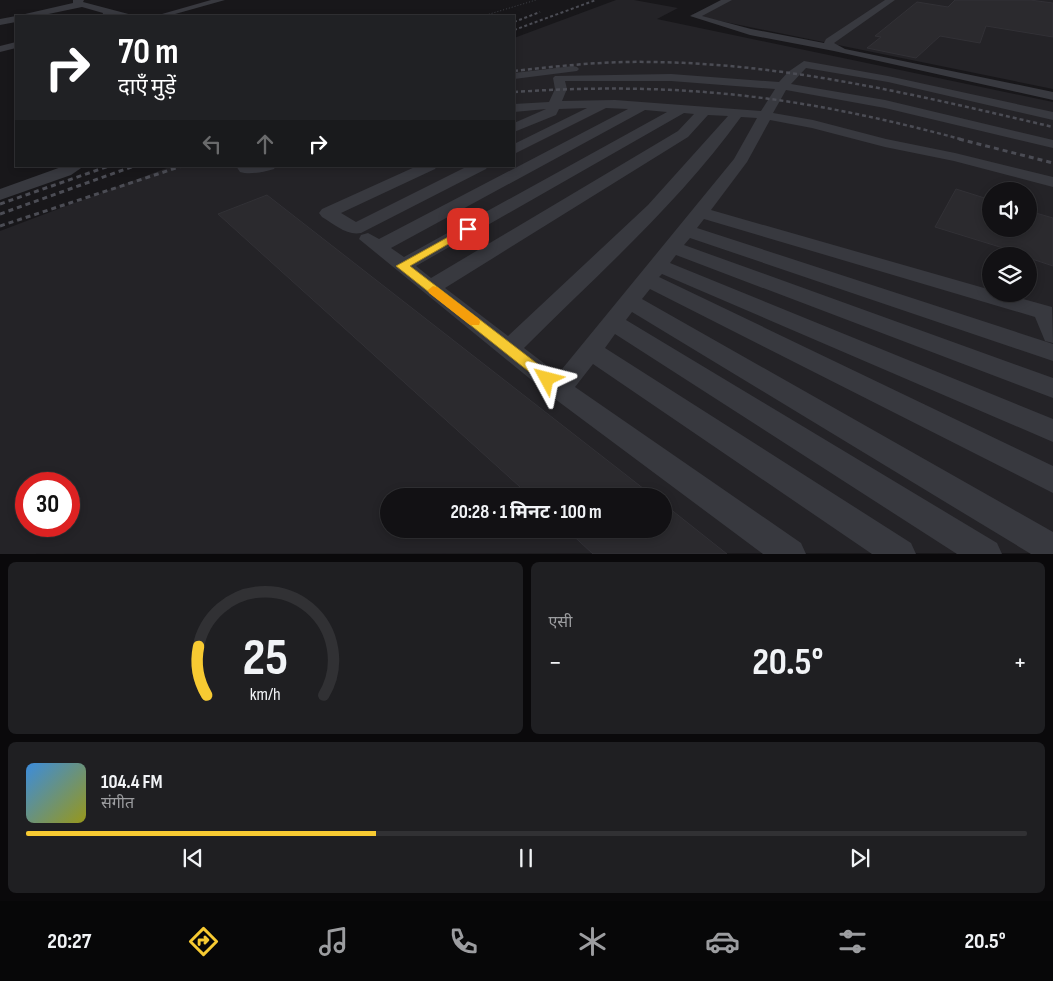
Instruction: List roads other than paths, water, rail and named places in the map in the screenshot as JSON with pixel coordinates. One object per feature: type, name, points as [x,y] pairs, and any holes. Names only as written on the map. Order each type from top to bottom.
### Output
[{"type":"street","points":[[163,15],[221,0]]},
{"type":"street","points":[[728,0],[694,16],[750,32],[1053,96]]},
{"type":"street","points":[[833,48],[829,44],[830,41],[892,0]]},
{"type":"street","points":[[58,15],[84,5]]},
{"type":"street","points":[[84,5],[98,13],[98,15]]},
{"type":"street","points":[[33,15],[84,5],[107,14],[120,15]]},
{"type":"street","points":[[0,22],[15,19]]},
{"type":"street","points":[[0,27],[15,24]]},
{"type":"street","points":[[0,39],[15,35]]},
{"type":"street","points":[[0,49],[15,45]]},
{"type":"street","points":[[560,389],[741,160],[786,81],[804,64],[888,79],[1053,116]]},
{"type":"street","points":[[515,76],[605,66],[654,66]]},
{"type":"street","points":[[674,66],[732,69],[1053,144]]},
{"type":"street","points":[[515,128],[551,112],[561,89],[559,78],[613,77],[786,81],[876,90],[1053,132]]},
{"type":"street","points":[[515,149],[604,104]]},
{"type":"street","points":[[515,108],[604,104],[765,115],[813,124],[885,143],[955,157],[1053,182]]},
{"type":"street","points":[[378,247],[643,106]]},
{"type":"street","points":[[402,266],[681,109]]},
{"type":"street","points":[[430,288],[683,134],[705,110]]},
{"type":"street","points":[[509,349],[654,209],[723,132],[737,112]]},
{"type":"street","points":[[0,195],[75,167]]},
{"type":"street","points":[[244,167],[245,169],[261,167]]},
{"type":"street","points":[[428,167],[328,213],[355,229],[560,389],[790,554]]},
{"type":"street","points":[[355,229],[478,167]]},
{"type":"street","points":[[685,230],[1044,312],[1053,335]]},
{"type":"street","points":[[685,230],[1053,353]]},
{"type":"street","points":[[685,230],[1053,388]]},
{"type":"street","points":[[652,272],[1053,431]]},
{"type":"street","points":[[652,272],[1053,480]]},
{"type":"street","points":[[629,300],[1053,549]]},
{"type":"street","points":[[612,322],[986,554]]},
{"type":"street","points":[[590,350],[900,554]]},
{"type":"street","points":[[1052,554],[1053,538]]},
{"type":"railway","points":[[515,30],[596,0]]},
{"type":"railway","points":[[515,22],[540,12]]},
{"type":"railway","points":[[515,71],[616,62],[701,64],[752,68],[853,83],[1053,127]]},
{"type":"railway","points":[[515,92],[570,89],[681,90],[766,98],[852,113],[964,140]]},
{"type":"railway","points":[[959,139],[1053,163]]},
{"type":"railway","points":[[0,204],[106,167]]},
{"type":"railway","points":[[0,214],[131,167]]},
{"type":"railway","points":[[0,226],[179,167]]}]
